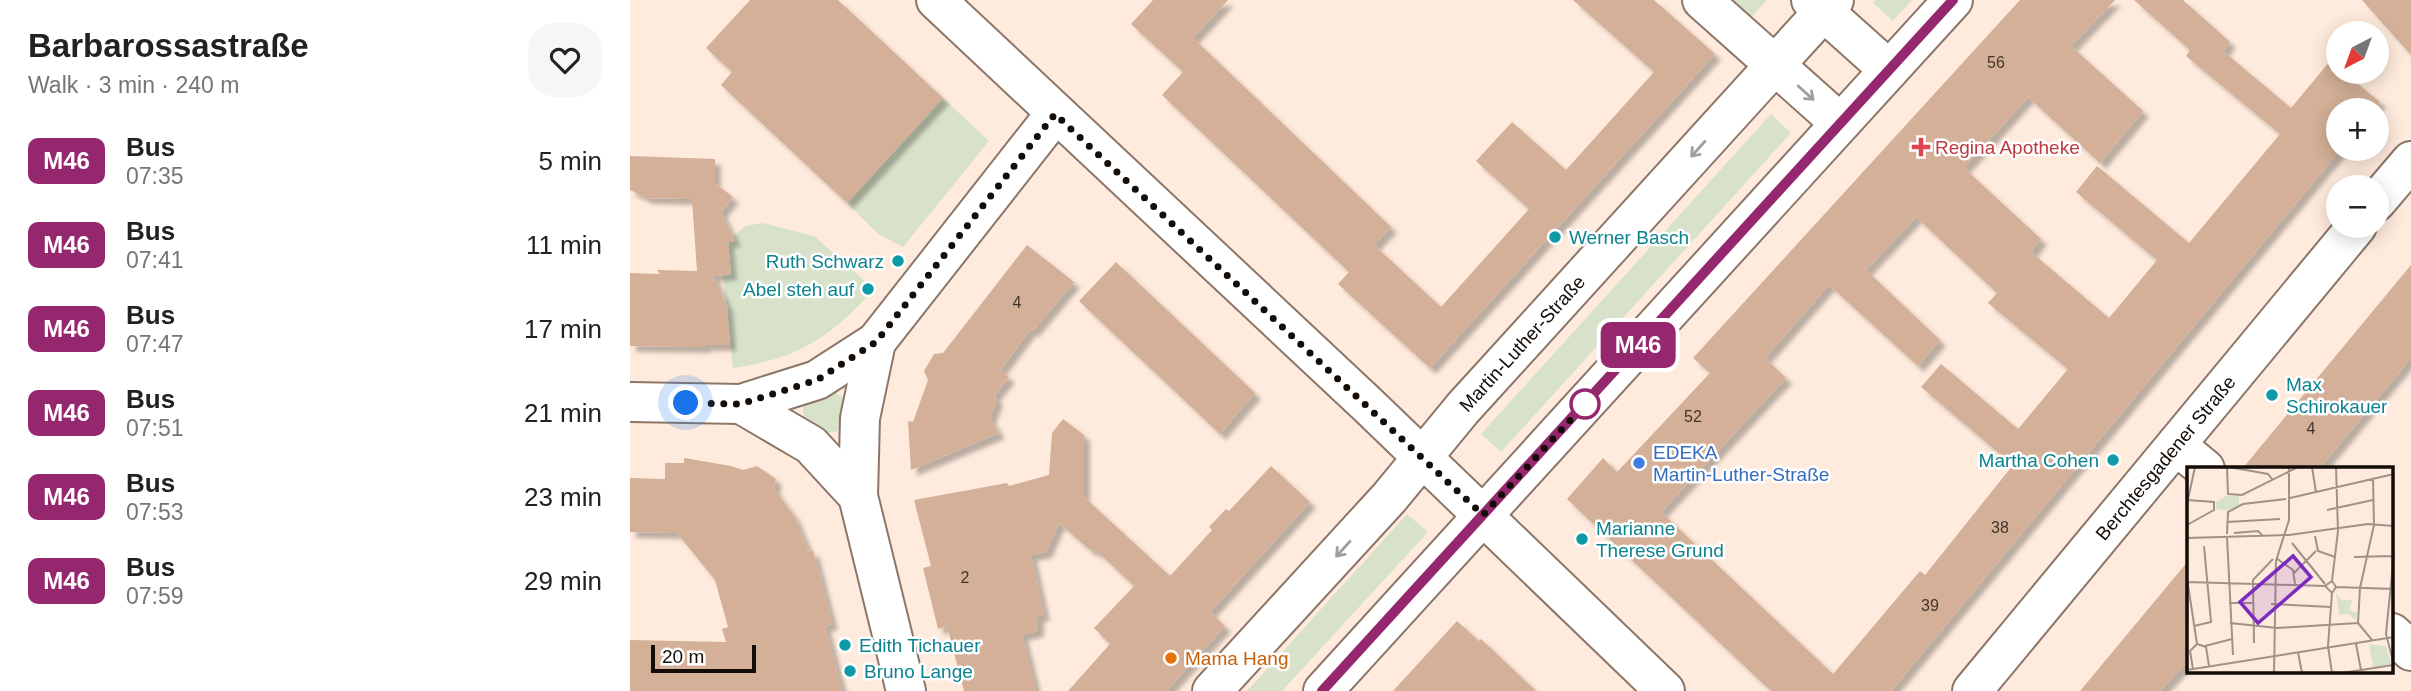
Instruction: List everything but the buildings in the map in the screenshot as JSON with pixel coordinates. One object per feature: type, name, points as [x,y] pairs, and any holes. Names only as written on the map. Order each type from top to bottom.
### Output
[{"type":"street","points":[[936,0],[1422,457],[1665,691]]},
{"type":"street","points":[[1702,0],[1840,123]]},
{"type":"street","points":[[1322,691],[1953,0]]},
{"type":"street","points":[[1823,4],[1889,70]]},
{"type":"street","name":"Martin-Luther-Straße","points":[[1212,691],[1389,498],[1463,408],[1774,65],[1823,4]]},
{"type":"street","points":[[630,402],[741,404],[817,380],[876,342],[1055,114]]},
{"type":"street","points":[[2389,187],[2411,161]]},
{"type":"street","name":"Berchtesgadener Straße","points":[[1972,691],[2347,238]]},
{"type":"street","points":[[876,342],[860,418],[858,496],[906,691]]},
{"type":"street","points":[[741,404],[811,445],[858,496]]},
{"type":"street","points":[[2176,445],[2203,467]]},
{"type":"street","points":[[2394,635],[2411,651]]},
{"type":"green space","points":[[1722,0],[1767,0],[1746,23]]},
{"type":"green space","points":[[1875,0],[1912,0],[1893,21],[1873,3]]},
{"type":"green space","points":[[943,98],[989,141],[903,247],[878,234],[847,203]]},
{"type":"green space","points":[[1771,114],[1791,133],[1501,452],[1481,434]]},
{"type":"green space","points":[[763,223],[814,236],[874,289],[843,321],[811,344],[776,359],[733,368],[723,277],[731,273],[728,242],[745,226]]},
{"type":"green space","points":[[834,391],[845,400],[842,428],[821,434],[804,420],[803,405],[807,398]]},
{"type":"green space","points":[[1407,514],[1428,532],[1282,691],[1247,691]]},
{"type":"bus line","name":"M46","points":[[1322,691],[1953,0]]},
{"type":"place","name":"Regina Apotheke","points":[[1921,147]]},
{"type":"place","name":"Werner Basch","points":[[1555,237]]},
{"type":"place","name":"Ruth Schwarz","points":[[898,261]]},
{"type":"place","name":"Abel steh auf","points":[[868,289]]},
{"type":"place","name":"Max Schirokauer","points":[[2272,395]]},
{"type":"place","name":"Martha Cohen","points":[[2113,460]]},
{"type":"place","name":"EDEKA Martin-Luther-Straße","points":[[1639,463]]},
{"type":"place","name":"Marianne Therese Grund","points":[[1582,539]]},
{"type":"place","name":"Edith Tichauer","points":[[845,645]]},
{"type":"place","name":"Mama Hang","points":[[1171,658]]},
{"type":"place","name":"Bruno Lange","points":[[850,671]]},
{"type":"route","points":[[686,403],[741,404],[817,380],[876,342],[1055,114],[1483,515],[1585,404]]}]
